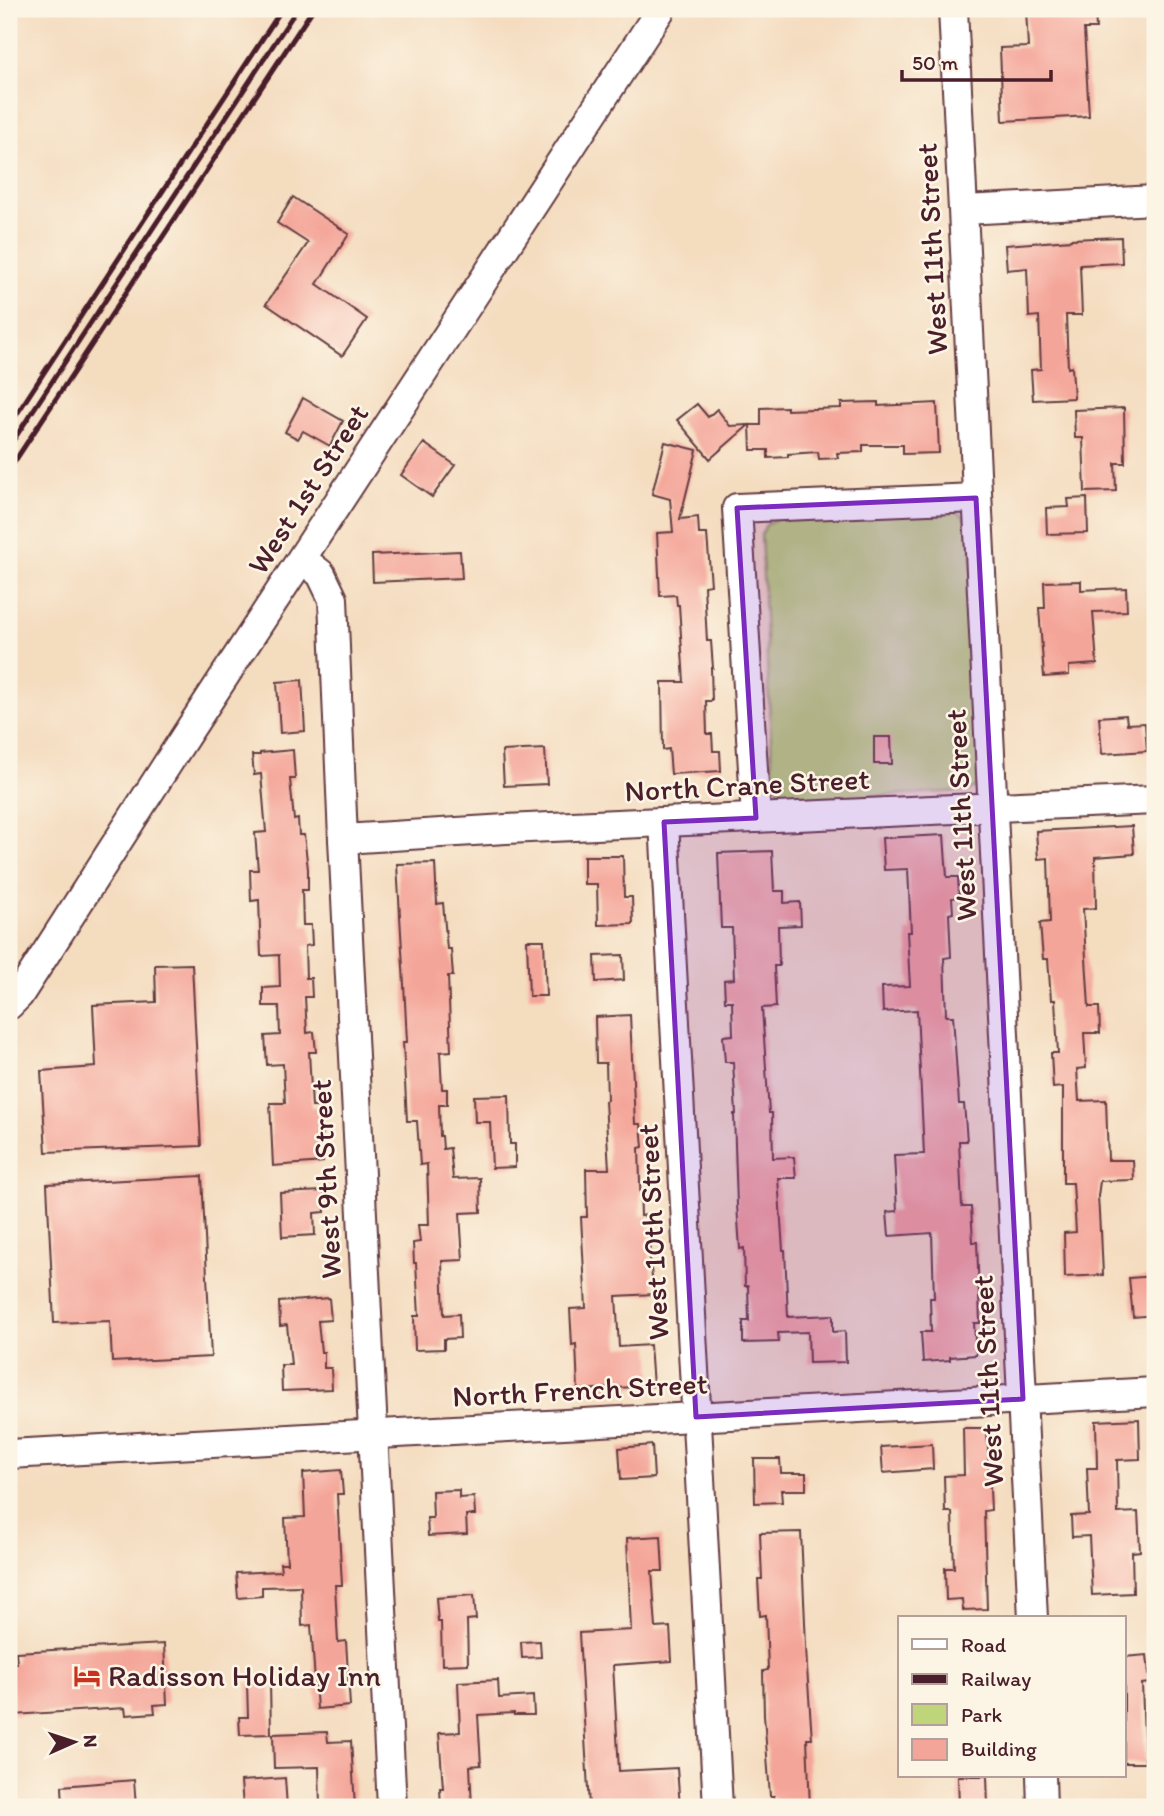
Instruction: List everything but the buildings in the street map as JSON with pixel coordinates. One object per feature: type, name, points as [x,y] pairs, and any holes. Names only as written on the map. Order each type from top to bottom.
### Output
[{"type":"street","name":"West 1st Street","points":[[9,1005],[19,995],[661,9]]},
{"type":"street","name":"West 11th Street","points":[[953,9],[1033,1616]]},
{"type":"street","points":[[964,210],[1155,200]]},
{"type":"street","points":[[756,818],[737,508],[976,498]]},
{"type":"street","name":"West 9th Street","points":[[302,559],[321,574],[333,599],[392,1807]]},
{"type":"street","name":"North Crane Street","points":[[343,839],[1155,800]]},
{"type":"street","name":"West 10th Street","points":[[664,822],[718,1807]]},
{"type":"street","name":"North French Street","points":[[9,1454],[1155,1392]]},
{"type":"street","points":[[1041,1778],[1042,1807]]},
{"type":"highlighted area","points":[[976,498],[1023,1399],[696,1417],[664,822],[756,818],[737,508]]},
{"type":"green space","points":[[953,509],[970,523],[983,776],[976,787],[968,791],[793,800],[780,792],[773,782],[761,535],[766,525],[778,517]]},
{"type":"railway","points":[[9,426],[282,9]]},
{"type":"railway","points":[[9,447],[297,9]]},
{"type":"railway","points":[[9,470],[313,9]]},
{"type":"place","name":"Radisson Holiday Inn","points":[[87,1676]]}]
